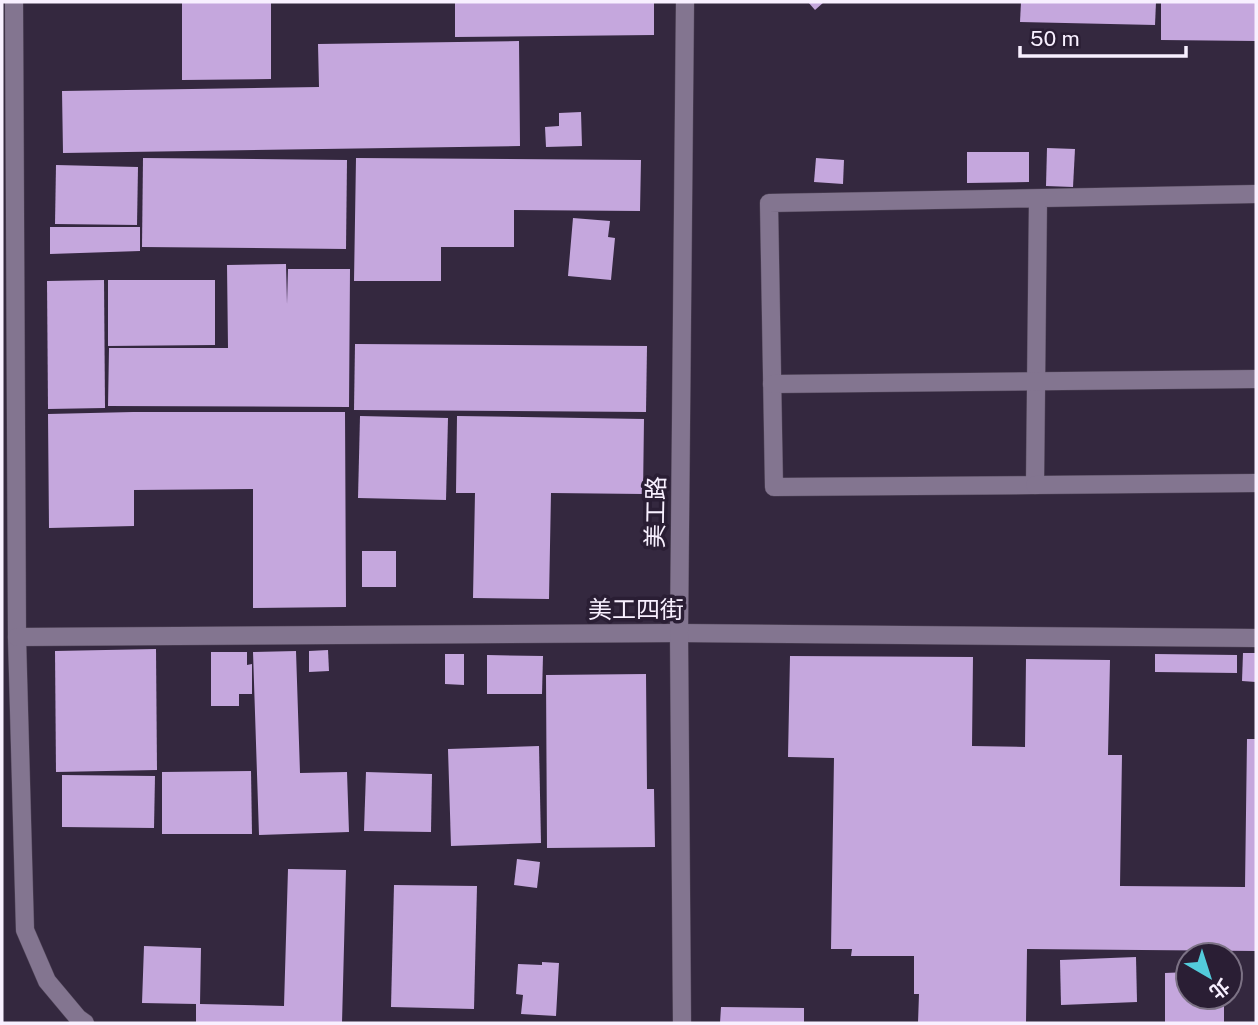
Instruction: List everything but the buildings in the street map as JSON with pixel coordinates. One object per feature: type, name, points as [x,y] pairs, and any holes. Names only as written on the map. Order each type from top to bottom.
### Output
[{"type":"street","points":[[15,2],[17,638],[25,930],[47,981],[81,1021]]},
{"type":"street","name":"美工路","points":[[682,1023],[679,633],[685,2]]},
{"type":"street","points":[[1256,194],[769,203],[774,487],[1256,483]]},
{"type":"street","points":[[1035,485],[1038,199]]},
{"type":"street","points":[[772,384],[1256,379]]},
{"type":"street","name":"美工四街","points":[[17,638],[679,633],[1256,638]]}]
